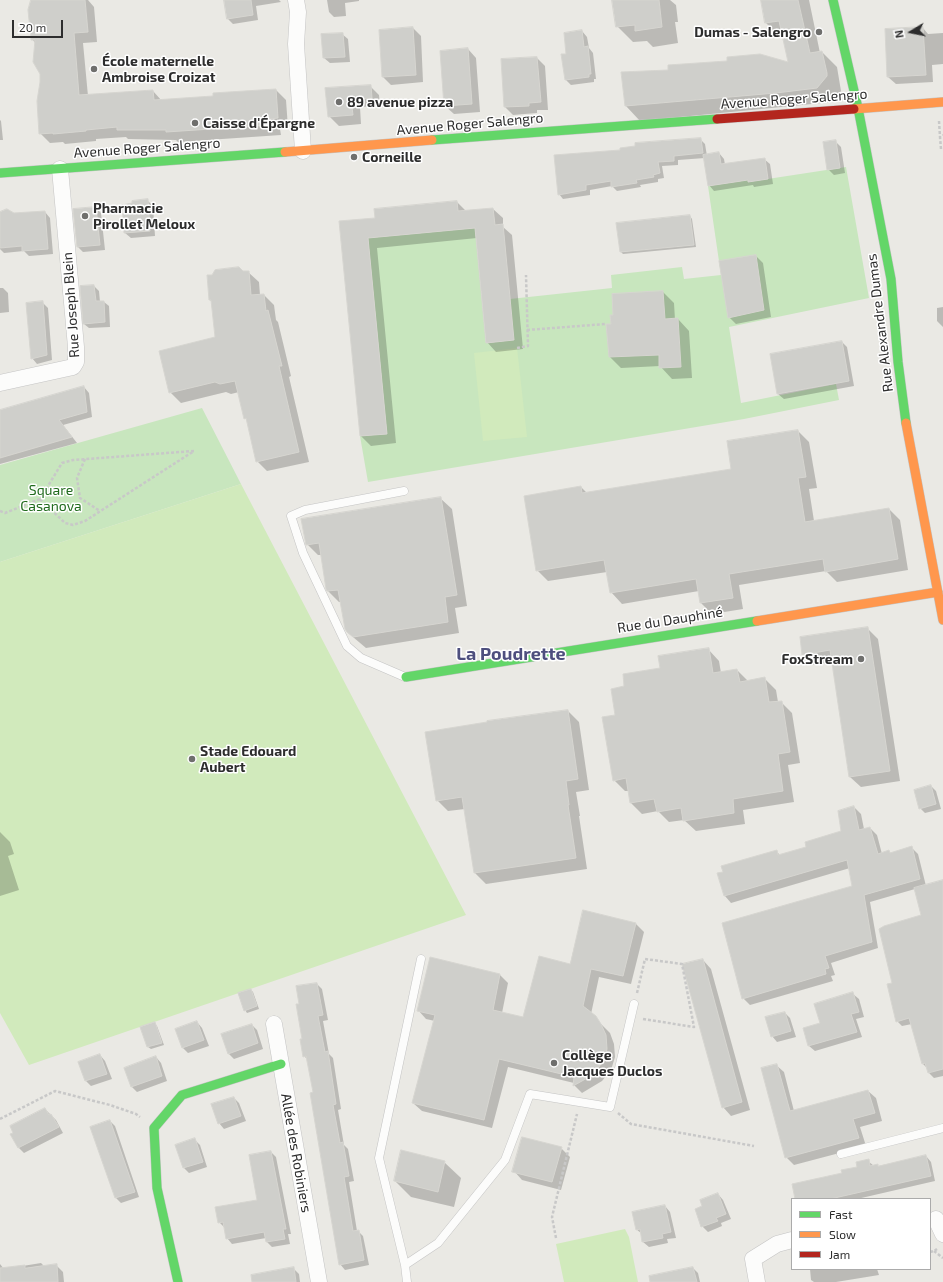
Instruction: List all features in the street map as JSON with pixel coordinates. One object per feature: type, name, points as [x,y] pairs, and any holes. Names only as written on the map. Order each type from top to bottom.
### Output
[{"type":"street","points":[[296,0],[298,12],[296,44],[303,150]]},
{"type":"street","name":"Rue Alexandre Dumas","points":[[833,0],[858,108],[891,279],[898,362],[905,416],[943,620]]},
{"type":"street","name":"Avenue Roger Salengro","points":[[0,173],[943,102]]},
{"type":"street","name":"Rue Joseph Blein","points":[[0,383],[73,367],[76,362],[76,346],[60,169]]},
{"type":"street","name":"Rue du Dauphiné","points":[[406,677],[938,592]]},
{"type":"street","name":"Allée des Robiniers","points":[[274,1024],[319,1282]]},
{"type":"street","points":[[178,1282],[157,1188],[154,1128],[182,1095],[281,1064]]},
{"type":"street","points":[[936,1217],[943,1234]]},
{"type":"street","points":[[756,1282],[753,1259],[777,1244],[791,1240]]},
{"type":"lane","points":[[404,491],[305,510],[291,516],[302,553],[347,646],[361,658],[406,677]]},
{"type":"lane","points":[[407,1282],[379,1158],[421,959]]},
{"type":"lane","points":[[404,1264],[438,1243],[505,1160],[530,1094],[610,1107],[634,1004]]},
{"type":"lane","points":[[841,1154],[943,1128]]},
{"type":"path","points":[[941,149],[940,137],[943,135]]},
{"type":"path","points":[[517,348],[528,346],[526,275]]},
{"type":"path","points":[[527,330],[606,324]]},
{"type":"path","points":[[0,511],[5,513],[40,499],[62,463],[85,459],[194,451],[85,521],[73,525],[65,523],[40,499]]},
{"type":"path","points":[[85,459],[77,478],[80,498],[100,511]]},
{"type":"path","points":[[631,1018],[694,1028],[682,964],[645,959],[634,1004]]},
{"type":"path","points":[[0,1120],[56,1091],[110,1105],[136,1114],[154,1128]]},
{"type":"path","points":[[556,1238],[552,1217],[580,1102]]},
{"type":"path","points":[[610,1107],[631,1124],[754,1146]]},
{"type":"path","points":[[934,1251],[943,1258]]},
{"type":"green space","points":[[846,167],[869,298],[729,327],[741,403],[836,384],[839,400],[744,419],[368,482],[360,436],[387,434],[368,238],[475,228],[486,343],[513,340],[510,299],[612,288],[611,275],[682,267],[684,279],[721,275],[708,186],[748,180],[748,182]]},
{"type":"green space","points":[[517,348],[527,437],[483,441],[474,353]]},
{"type":"green space","name":"Square Casanova","points":[[202,408],[241,484],[0,562],[0,465]]},
{"type":"green space","name":"Stade Edouard Aubert","points":[[241,484],[466,915],[29,1065],[0,1013],[0,562]]},
{"type":"green space","points":[[625,1229],[629,1237],[638,1282],[564,1282],[556,1244]]},
{"type":"building","points":[[31,0],[85,0],[88,32],[74,33],[79,95],[153,90],[154,100],[213,96],[213,93],[276,89],[278,118],[270,119],[271,125],[166,132],[166,130],[117,130],[117,127],[53,134],[39,134],[37,101],[40,74],[33,62],[35,40],[31,40],[28,10]]},
{"type":"building","points":[[224,0],[251,0],[253,15],[227,19]]},
{"type":"building","points":[[612,0],[659,0],[662,27],[635,31],[635,25],[616,27]]},
{"type":"building","points":[[761,0],[798,0],[810,53],[822,51],[827,73],[827,76],[817,88],[625,106],[621,72],[668,70],[668,65],[727,61],[727,57],[760,54],[788,62],[779,21],[765,23]]},
{"type":"building","points":[[413,27],[416,75],[382,77],[379,30]]},
{"type":"building","points":[[923,27],[926,75],[887,77],[885,29]]},
{"type":"building","points":[[582,30],[584,47],[588,46],[591,74],[589,74],[589,77],[565,80],[561,54],[566,54],[564,33]]},
{"type":"building","points":[[343,33],[345,57],[323,58],[321,34]]},
{"type":"building","points":[[468,48],[472,104],[444,106],[440,51]]},
{"type":"building","points":[[537,57],[541,102],[529,103],[529,106],[504,107],[501,59]]},
{"type":"building","name":"89 avenue pizza","points":[[371,85],[372,98],[351,99],[353,115],[328,117],[325,88]]},
{"type":"building","points":[[701,138],[703,153],[674,156],[674,161],[658,162],[660,173],[653,175],[654,177],[636,180],[637,183],[611,187],[611,181],[586,185],[586,190],[558,195],[554,155],[620,150],[620,148],[635,146],[635,143]]},
{"type":"building","points":[[836,140],[840,168],[827,170],[823,142]]},
{"type":"building","points":[[719,152],[721,164],[765,158],[768,179],[748,182],[748,180],[708,186],[703,155]]},
{"type":"building","points":[[148,199],[150,231],[124,233],[122,205],[132,203],[132,201]]},
{"type":"building","points":[[457,201],[458,211],[493,208],[495,225],[503,224],[514,340],[486,343],[475,228],[368,238],[387,434],[360,436],[339,221],[375,218],[374,209]]},
{"type":"building","points":[[96,207],[100,245],[77,247],[73,209]]},
{"type":"building","points":[[7,209],[14,213],[45,211],[48,249],[22,251],[22,246],[0,248],[0,212]]},
{"type":"building","points":[[690,215],[694,245],[620,252],[616,223]]},
{"type":"building","points":[[756,255],[764,310],[728,318],[719,261]]},
{"type":"building","points":[[239,267],[243,271],[249,271],[251,295],[264,294],[266,311],[268,310],[282,366],[279,366],[299,452],[256,462],[246,418],[244,419],[235,381],[220,384],[215,382],[169,393],[159,351],[215,337],[211,300],[209,300],[207,275],[212,275],[215,270]]},
{"type":"building","points":[[94,285],[96,301],[104,301],[105,322],[83,324],[80,286]]},
{"type":"building","points":[[663,291],[665,319],[678,318],[681,367],[659,368],[659,355],[609,357],[606,324],[611,324],[610,315],[613,315],[612,294]]},
{"type":"building","points":[[43,301],[47,355],[31,359],[26,303]]},
{"type":"building","points":[[842,341],[849,381],[777,394],[770,354]]},
{"type":"building","points":[[84,386],[87,412],[59,420],[72,437],[0,458],[0,410]]},
{"type":"building","points":[[798,430],[806,477],[798,478],[805,522],[889,508],[898,559],[825,572],[823,559],[729,574],[733,598],[700,603],[696,579],[610,593],[604,560],[536,571],[524,496],[581,486],[582,493],[731,469],[727,441]]},
{"type":"building","points":[[441,497],[457,595],[445,597],[448,622],[353,637],[345,629],[338,590],[327,591],[326,589],[319,543],[306,545],[301,519]]},
{"type":"building","points":[[868,627],[890,771],[849,777],[830,650],[802,655],[800,637]]},
{"type":"building","points":[[709,648],[713,673],[737,669],[740,682],[765,677],[769,702],[782,701],[790,752],[778,754],[783,791],[733,799],[734,813],[683,821],[681,808],[657,812],[654,799],[630,803],[626,778],[613,781],[602,717],[615,715],[611,689],[624,686],[623,674],[660,668],[658,656]]},
{"type":"building","points":[[568,710],[578,779],[566,781],[576,858],[474,873],[462,797],[436,801],[425,732],[487,721]]},
{"type":"building","points":[[931,785],[936,804],[919,809],[914,790]]},
{"type":"building","points":[[854,806],[859,830],[870,827],[878,854],[889,850],[890,853],[912,846],[920,879],[864,895],[872,942],[825,956],[829,968],[825,969],[826,974],[742,999],[722,923],[852,886],[847,860],[724,896],[717,873],[723,872],[721,866],[777,850],[778,855],[806,847],[805,842],[841,831],[838,811]]},
{"type":"building","points":[[943,880],[943,1069],[928,1073],[925,1063],[922,1064],[909,1018],[896,1022],[887,984],[892,983],[879,929],[884,926],[921,915],[914,888]]},
{"type":"building","points":[[583,910],[636,923],[623,976],[591,969],[583,1006],[596,1016],[606,1035],[607,1049],[605,1057],[599,1067],[589,1077],[573,1086],[574,1077],[499,1059],[484,1120],[412,1103],[435,1015],[417,1011],[430,957],[500,974],[493,1010],[523,1017],[539,956],[570,964]]},
{"type":"building","points":[[703,959],[742,1102],[722,1108],[682,964]]},
{"type":"building","points":[[317,983],[323,1015],[318,1016],[325,1052],[328,1051],[336,1104],[333,1105],[340,1143],[343,1142],[349,1176],[344,1177],[353,1231],[359,1230],[364,1260],[339,1265],[310,1093],[313,1092],[306,1056],[303,1057],[300,1039],[302,1039],[296,1004],[299,1004],[296,986]]},
{"type":"building","points":[[251,989],[257,1006],[244,1011],[238,993]]},
{"type":"building","points":[[853,992],[859,1012],[851,1014],[857,1032],[808,1046],[803,1028],[820,1023],[814,1004]]},
{"type":"building","points":[[785,1012],[791,1031],[771,1037],[765,1017]]},
{"type":"building","points":[[197,1021],[204,1040],[182,1048],[175,1029]]},
{"type":"building","points":[[155,1022],[162,1043],[147,1047],[140,1027]]},
{"type":"building","points":[[252,1024],[258,1043],[228,1054],[221,1034]]},
{"type":"building","points":[[100,1054],[107,1074],[85,1081],[78,1062]]},
{"type":"building","points":[[156,1056],[162,1076],[131,1087],[124,1068]]},
{"type":"building","points":[[777,1064],[790,1111],[868,1090],[875,1113],[853,1119],[859,1138],[785,1158],[761,1068]]},
{"type":"building","points":[[234,1097],[241,1116],[218,1124],[211,1104]]},
{"type":"building","points":[[45,1108],[49,1115],[51,1114],[59,1127],[18,1148],[10,1134],[13,1133],[10,1126]]},
{"type":"building","points":[[110,1120],[135,1192],[115,1198],[90,1127]]},
{"type":"building","points":[[522,1137],[562,1147],[552,1182],[512,1172]]},
{"type":"building","points":[[195,1138],[203,1162],[183,1168],[175,1145]]},
{"type":"building","points":[[401,1150],[445,1161],[438,1192],[394,1181]]},
{"type":"building","points":[[271,1151],[286,1229],[283,1229],[285,1239],[266,1242],[264,1232],[226,1239],[223,1222],[218,1223],[215,1207],[257,1200],[249,1155]]},
{"type":"building","points":[[926,1155],[931,1176],[834,1198],[795,1198],[792,1184],[842,1173],[841,1170],[857,1167],[856,1162],[869,1159],[870,1166],[878,1164],[878,1166]]},
{"type":"building","points":[[718,1193],[726,1214],[716,1218],[718,1221],[701,1227],[695,1209],[702,1206],[700,1200]]},
{"type":"building","points":[[665,1205],[671,1232],[662,1234],[663,1238],[642,1242],[640,1229],[636,1230],[632,1212]]},
{"type":"building","points":[[57,1264],[58,1282],[0,1282],[0,1268],[25,1265],[25,1268]]},
{"type":"building","points":[[294,1267],[296,1282],[252,1282],[251,1275]]},
{"type":"building","points":[[693,1267],[697,1282],[650,1282],[649,1276]]},
{"type":"traffic: fast","points":[[833,0],[858,108],[891,279],[898,362],[906,423]]},
{"type":"traffic: fast","points":[[432,140],[717,119]]},
{"type":"traffic: fast","points":[[0,173],[285,152]]},
{"type":"traffic: fast","points":[[406,677],[757,621]]},
{"type":"traffic: fast","points":[[178,1282],[157,1188],[154,1128],[182,1095],[281,1064]]},
{"type":"traffic: slow","points":[[854,109],[943,102]]},
{"type":"traffic: slow","points":[[285,152],[432,140]]},
{"type":"traffic: slow","points":[[906,423],[943,620]]},
{"type":"traffic: slow","points":[[757,621],[938,592]]},
{"type":"traffic: jam","points":[[717,119],[854,109]]},
{"type":"place","name":"Dumas - Salengro","points":[[819,32]]},
{"type":"place","name":"École maternelle Ambroise Croizat","points":[[94,69]]},
{"type":"place","name":"89 avenue pizza","points":[[339,102]]},
{"type":"place","name":"Caisse d'Épargne","points":[[195,123]]},
{"type":"place","name":"Corneille","points":[[354,157]]},
{"type":"place","name":"Pharmacie Pirollet Meloux","points":[[85,216]]},
{"type":"place","name":"FoxStream","points":[[861,659]]},
{"type":"place","name":"Stade Edouard Aubert","points":[[192,759]]},
{"type":"place","name":"Collège Jacques Duclos","points":[[554,1063]]},
{"type":"district","name":"La Poudrette","points":[[511,654]]}]
